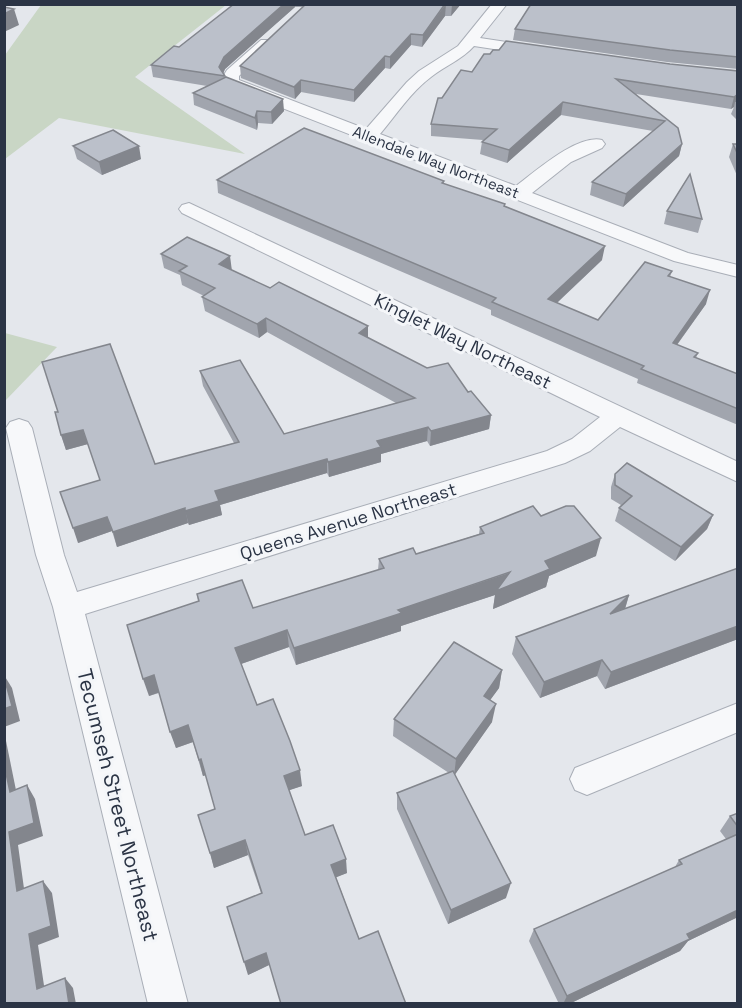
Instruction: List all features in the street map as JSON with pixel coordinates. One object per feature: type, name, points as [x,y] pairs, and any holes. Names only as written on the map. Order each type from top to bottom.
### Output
[{"type":"street","points":[[369,136],[412,85],[472,41],[500,4]]},
{"type":"street","name":"Allendale Way Northeast","points":[[275,35],[233,73],[230,78],[232,83],[681,257],[738,271]]},
{"type":"street","points":[[472,41],[551,52]]},
{"type":"street","points":[[518,194],[565,158],[596,144]]},
{"type":"street","name":"Kinglet Way Northeast","points":[[189,209],[738,473]]},
{"type":"street","name":"Queens Avenue Northeast","points":[[68,607],[556,457],[581,445],[618,415]]},
{"type":"street","name":"Tecumseh Street Northeast","points":[[19,428],[50,555],[68,607],[168,1004]]},
{"type":"street","points":[[587,779],[738,717]]},
{"type":"green space","points":[[41,5],[226,5],[135,77],[245,154],[59,118],[5,159],[5,55]]},
{"type":"green space","points":[[5,333],[57,347],[5,401]]},
{"type":"building","points":[[234,4],[284,4],[224,57],[219,67],[225,76],[151,65],[174,46],[179,47]]},
{"type":"building","points":[[306,4],[445,4],[423,35],[411,34],[390,57],[385,56],[354,90],[301,80],[294,87],[240,66]]},
{"type":"building","points":[[531,4],[738,4],[738,57],[515,29]]},
{"type":"building","points":[[4,7],[14,9],[4,14]]},
{"type":"building","points":[[506,41],[738,71],[738,94],[734,97],[616,79],[678,128],[682,144],[626,194],[592,182],[665,121],[563,102],[509,150],[482,142],[497,129],[431,124],[438,98],[442,98],[461,70],[472,72],[484,54],[499,50]]},
{"type":"building","points":[[226,77],[283,99],[271,112],[257,111],[255,118],[193,93]]},
{"type":"building","points":[[304,128],[444,181],[442,183],[505,204],[504,206],[605,246],[548,299],[598,320],[645,262],[672,271],[668,276],[710,290],[673,343],[698,353],[694,357],[738,374],[738,409],[641,369],[644,366],[492,302],[496,298],[217,180]]},
{"type":"building","points":[[113,130],[139,146],[99,162],[73,146]]},
{"type":"building","points":[[733,144],[738,144],[738,155]]},
{"type":"building","points":[[690,174],[702,219],[667,211]]},
{"type":"building","points":[[187,237],[230,256],[219,264],[270,288],[279,282],[368,326],[359,333],[427,368],[448,363],[468,392],[471,391],[491,415],[431,431],[428,427],[377,441],[381,447],[328,462],[327,459],[215,491],[219,501],[185,511],[185,508],[113,532],[107,517],[73,528],[60,492],[100,480],[83,430],[61,435],[55,412],[58,412],[42,362],[110,344],[155,464],[239,442],[200,371],[240,360],[284,434],[415,398],[266,318],[257,324],[202,297],[215,288],[179,271],[187,266],[161,254]]},
{"type":"building","points":[[627,463],[713,515],[681,547],[619,508],[632,496],[615,485],[615,474]]},
{"type":"building","points":[[533,506],[541,516],[566,506],[574,506],[601,538],[545,561],[550,569],[496,591],[510,572],[398,610],[402,613],[294,648],[287,630],[235,648],[257,705],[273,699],[290,741],[300,770],[284,776],[305,835],[333,825],[346,859],[331,865],[359,939],[378,931],[406,1004],[281,1004],[266,953],[244,962],[227,907],[262,893],[245,840],[210,853],[198,815],[215,809],[201,759],[199,760],[188,725],[170,732],[154,675],[143,679],[127,625],[199,601],[197,594],[242,580],[253,608],[384,568],[379,559],[413,548],[416,554],[484,533],[480,527]]},
{"type":"building","points":[[738,568],[738,626],[611,672],[602,660],[544,682],[516,637],[629,595],[610,614]]},
{"type":"building","points":[[454,642],[502,670],[484,696],[496,704],[456,759],[394,719]]},
{"type":"building","points":[[4,677],[12,706],[4,709]]},
{"type":"building","points":[[4,764],[10,792],[27,785],[34,823],[9,832],[17,891],[43,881],[51,926],[29,934],[37,989],[65,978],[69,1004],[4,1004]]},
{"type":"building","points":[[453,771],[511,883],[451,910],[397,793]]},
{"type":"building","points":[[738,813],[738,827],[730,816]]},
{"type":"building","points":[[738,834],[738,910],[687,934],[690,939],[567,996],[534,929],[682,864],[679,860]]}]
